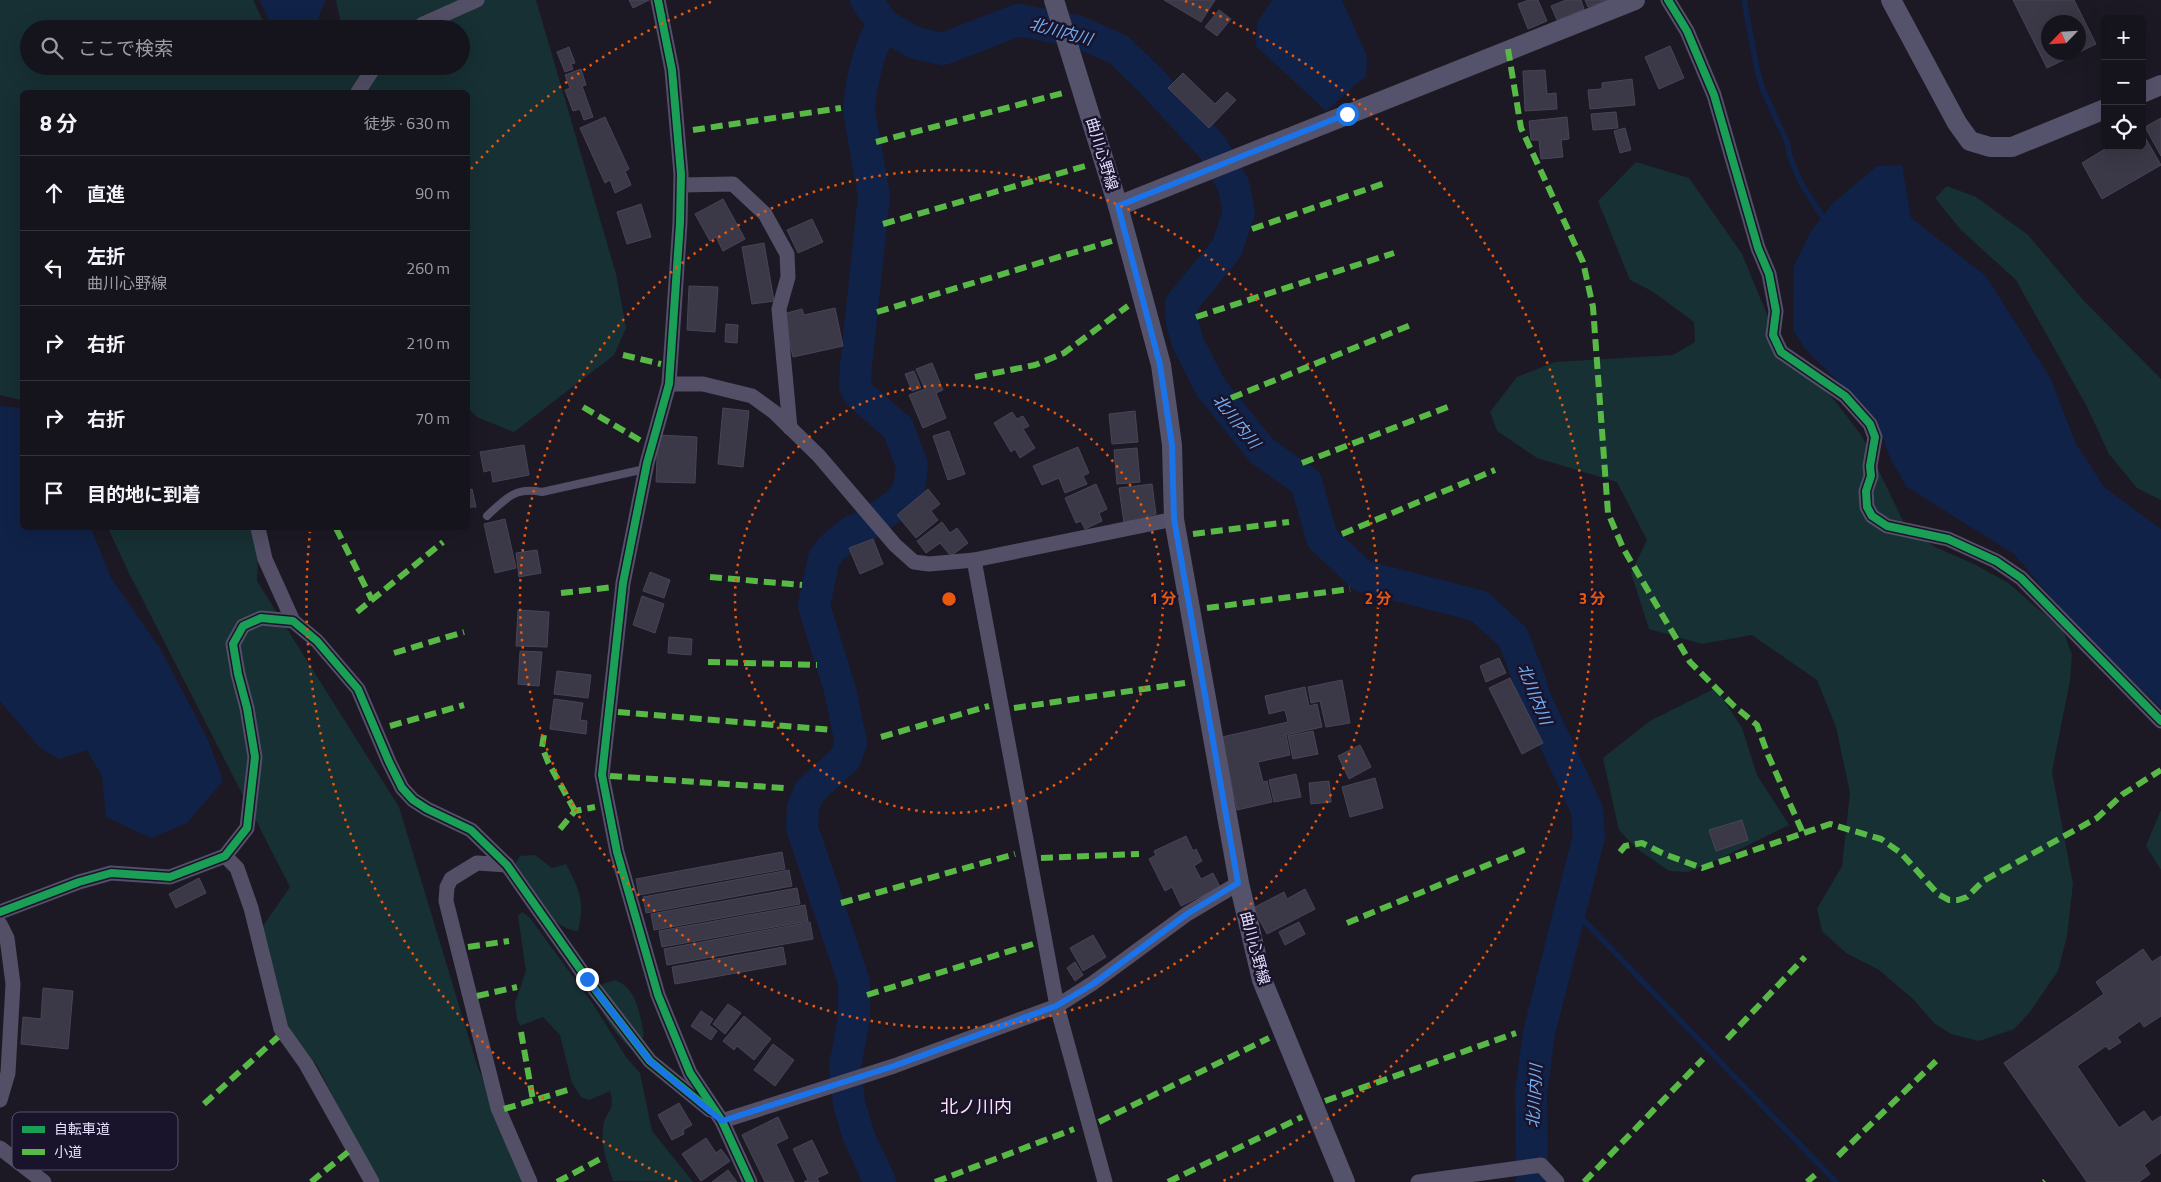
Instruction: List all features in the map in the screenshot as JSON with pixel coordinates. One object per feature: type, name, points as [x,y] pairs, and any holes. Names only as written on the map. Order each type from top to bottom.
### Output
[{"type":"main road","name":"曲川心野線","points":[[1054,0],[1118,206],[1160,365],[1172,445],[1174,519],[1238,883],[1262,980],[1345,1182]]},
{"type":"main road","points":[[1118,206],[1635,0]]},
{"type":"main road","points":[[1891,0],[1957,124],[1970,141],[1990,147],[2012,147],[2101,110]]},
{"type":"main road","points":[[2146,92],[2161,86]]},
{"type":"street","points":[[432,20],[477,0]]},
{"type":"street","points":[[658,0],[672,70],[681,185],[669,384],[646,469],[622,583],[602,775],[617,852],[658,995],[690,1073],[722,1121],[750,1182]]},
{"type":"street","points":[[1668,0],[1687,31],[1714,94],[1758,248],[1769,274],[1776,312],[1773,335],[1781,352],[1845,396],[1870,424],[1876,437],[1870,466],[1871,476],[1866,491],[1867,507],[1872,516],[1887,526],[1948,539],[1996,561],[2021,578],[2161,721]]},
{"type":"street","points":[[359,90],[369,75]]},
{"type":"street","points":[[681,185],[733,184],[765,214],[787,254],[788,277],[778,309],[790,428]]},
{"type":"street","points":[[669,384],[703,384],[752,396],[774,412],[819,456],[895,545],[914,562],[929,564],[974,560],[1174,519]]},
{"type":"street","points":[[258,530],[265,560],[292,621],[318,642],[358,688],[402,788],[412,800],[472,830],[507,865],[587,979],[650,1061],[722,1121]]},
{"type":"street","points":[[974,560],[1056,1006],[1104,1182]]},
{"type":"street","points":[[0,912],[79,882],[111,873],[170,877],[225,856],[247,828],[255,757],[247,708],[238,674],[234,644],[244,626],[261,618],[292,621]]},
{"type":"street","points":[[225,856],[237,868],[251,908],[281,1029],[306,1064],[372,1182]]},
{"type":"street","points":[[507,865],[477,863],[451,879],[447,887],[446,901],[498,1108],[530,1182]]},
{"type":"street","points":[[722,1121],[894,1066],[1056,1006],[1093,984],[1187,914],[1238,883]]},
{"type":"street","points":[[0,924],[7,938],[13,984],[8,1073],[0,1100]]},
{"type":"street","points":[[0,1148],[12,1157]]},
{"type":"street","points":[[1418,1182],[1541,1165],[1557,1182]]},
{"type":"street","points":[[28,1170],[44,1182]]},
{"type":"lane","points":[[487,516],[507,498],[520,490],[529,489],[542,492],[646,469]]},
{"type":"green space","points":[[0,0],[253,0],[263,20],[20,20],[20,75],[470,75],[470,20],[340,20],[336,0],[536,0],[616,274],[626,328],[614,355],[514,432],[477,417],[470,410],[470,90],[20,90],[20,400],[0,395]]},
{"type":"green space","points":[[1636,162],[1689,178],[1742,254],[1780,346],[1835,401],[1862,436],[1905,525],[1935,547],[1974,564],[2007,582],[2063,630],[2072,655],[2070,680],[2052,772],[2073,884],[2067,936],[2058,971],[2029,1013],[2014,1029],[1979,1041],[1951,1034],[1935,1024],[1913,999],[1879,970],[1846,953],[1822,931],[1817,909],[1842,866],[1850,793],[1836,727],[1817,680],[1752,635],[1702,644],[1649,629],[1631,573],[1647,540],[1617,482],[1537,458],[1497,431],[1490,412],[1517,377],[1555,362],[1673,355],[1695,342],[1694,322],[1652,291],[1630,280],[1598,201]]},
{"type":"green space","points":[[1947,186],[1976,197],[2028,235],[2084,301],[2161,379],[2161,500],[2137,488],[2109,454],[2086,405],[2016,280],[1961,230],[1935,198]]},
{"type":"green space","points":[[109,530],[259,530],[257,581],[399,807],[477,1065],[524,1182],[377,1182],[318,1067],[284,1023],[261,929],[290,887],[129,573]]},
{"type":"green space","points":[[1716,688],[1742,728],[1757,775],[1789,825],[1688,872],[1669,871],[1636,848],[1619,830],[1603,758],[1650,721]]},
{"type":"green space","points":[[2161,810],[2161,870],[2146,846]]},
{"type":"green space","points":[[535,855],[552,868],[566,864],[580,896],[581,912],[578,931],[567,928],[549,915],[515,864],[520,856]]},
{"type":"green space","points":[[522,912],[530,918],[593,1004],[626,1057],[640,1073],[652,1131],[693,1182],[613,1181],[605,1155],[602,1135],[604,1122],[612,1104],[610,1091],[589,1100],[581,1097],[572,1083],[560,1035],[543,1017],[520,1026],[517,1019],[515,1003],[526,971],[518,916]]},
{"type":"green space","points":[[615,980],[628,989],[633,996],[641,1020],[644,1036],[631,1049],[611,1026],[597,1000],[603,984]]},
{"type":"water","points":[[260,0],[325,0],[317,20],[269,20]]},
{"type":"water","points":[[1272,0],[1342,0],[1367,56],[1366,76],[1326,111],[1256,46],[1257,23]]},
{"type":"water","points":[[1902,165],[1911,218],[1986,276],[2051,379],[2075,442],[2104,487],[2161,529],[2161,708],[2081,632],[2014,554],[1907,487],[1890,458],[1877,420],[1806,350],[1793,330],[1794,266],[1810,233],[1832,204],[1877,166]]},
{"type":"water","points":[[0,406],[20,408],[20,530],[92,530],[111,578],[161,650],[208,740],[223,781],[187,823],[151,838],[106,817],[102,776],[87,750],[59,759],[39,747],[0,701]]},
{"type":"building","points":[[629,0],[649,0],[633,8]]},
{"type":"building","points":[[1164,0],[1215,0],[1201,22]]},
{"type":"building","points":[[1529,0],[1538,0],[1547,21],[1528,29],[1518,4]]},
{"type":"building","points":[[1566,0],[1581,0],[1584,9],[1557,20],[1551,6]]},
{"type":"building","points":[[1585,0],[1609,0],[1588,7]]},
{"type":"building","points":[[2013,0],[2074,0],[2082,15],[2041,15],[2041,56]]},
{"type":"building","points":[[1219,10],[1231,19],[1217,36],[1205,27]]},
{"type":"building","points":[[2086,24],[2096,44],[2086,49]]},
{"type":"building","points":[[1670,46],[1684,78],[1659,89],[1645,57]]},
{"type":"building","points":[[569,47],[575,63],[571,64],[573,69],[565,72],[557,52]]},
{"type":"building","points":[[2043,60],[2063,60],[2047,68]]},
{"type":"building","points":[[581,69],[586,85],[582,86],[593,117],[584,120],[580,109],[573,111],[565,90],[570,88],[565,75]]},
{"type":"building","points":[[1545,70],[1547,94],[1556,93],[1557,109],[1525,111],[1523,71]]},
{"type":"building","points":[[1183,73],[1215,104],[1227,92],[1236,100],[1209,128],[1168,88]]},
{"type":"building","points":[[1632,79],[1635,105],[1590,109],[1588,90],[1602,89],[1602,83]]},
{"type":"building","points":[[1616,112],[1618,128],[1593,130],[1591,114]]},
{"type":"building","points":[[605,117],[629,169],[625,171],[631,185],[615,193],[610,180],[605,183],[580,128]]},
{"type":"building","points":[[1567,117],[1569,139],[1561,140],[1563,157],[1541,159],[1539,140],[1531,140],[1529,121]]},
{"type":"building","points":[[2161,118],[2161,156],[2146,129],[2146,126]]},
{"type":"building","points":[[1625,128],[1631,150],[1620,153],[1614,131]]},
{"type":"building","points":[[2146,139],[2161,165],[2102,199],[2082,163],[2103,150],[2146,150]]},
{"type":"building","points":[[723,199],[745,239],[723,251],[716,237],[710,241],[695,214]]},
{"type":"building","points":[[641,204],[651,237],[627,244],[617,212]]},
{"type":"building","points":[[812,219],[823,242],[798,253],[787,230]]},
{"type":"building","points":[[764,243],[774,301],[752,304],[742,247]]},
{"type":"building","points":[[689,286],[718,287],[715,332],[687,330]]},
{"type":"building","points":[[835,308],[843,346],[793,357],[783,314],[802,309],[804,315]]},
{"type":"building","points":[[726,324],[738,325],[737,343],[725,342]]},
{"type":"building","points":[[932,363],[943,390],[936,393],[946,418],[923,428],[909,395],[925,389],[916,369]]},
{"type":"building","points":[[914,371],[921,388],[912,391],[905,374]]},
{"type":"building","points":[[723,408],[749,411],[743,467],[718,464]]},
{"type":"building","points":[[1135,411],[1138,442],[1112,444],[1109,414]]},
{"type":"building","points":[[1012,412],[1017,419],[1023,416],[1029,426],[1023,429],[1035,448],[1020,458],[1015,449],[1011,452],[994,423]]},
{"type":"building","points":[[949,431],[965,474],[948,480],[933,436]]},
{"type":"building","points":[[658,435],[697,437],[695,483],[656,482]]},
{"type":"building","points":[[524,445],[529,475],[493,482],[491,470],[484,472],[480,452]]},
{"type":"building","points":[[1078,447],[1089,473],[1083,476],[1087,484],[1065,493],[1059,478],[1042,485],[1033,466]]},
{"type":"building","points":[[1137,448],[1140,482],[1117,484],[1114,450]]},
{"type":"building","points":[[1096,484],[1107,509],[1099,513],[1102,521],[1085,529],[1081,521],[1076,523],[1065,498]]},
{"type":"building","points":[[1152,484],[1156,514],[1147,516],[1148,520],[1124,523],[1119,488]]},
{"type":"building","points":[[472,489],[476,507],[470,507],[470,490]]},
{"type":"building","points":[[928,489],[940,504],[931,511],[938,520],[916,538],[897,515]]},
{"type":"building","points":[[505,519],[516,568],[495,573],[484,524]]},
{"type":"building","points":[[942,522],[950,533],[957,528],[968,543],[951,556],[940,543],[926,553],[917,541]]},
{"type":"building","points":[[873,539],[883,564],[860,574],[849,548]]},
{"type":"building","points":[[537,550],[541,573],[519,577],[516,553]]},
{"type":"building","points":[[650,572],[670,580],[664,598],[643,591]]},
{"type":"building","points":[[642,596],[664,604],[655,633],[633,625]]},
{"type":"building","points":[[518,610],[549,612],[547,647],[516,646]]},
{"type":"building","points":[[669,637],[692,639],[691,655],[668,653]]},
{"type":"building","points":[[520,651],[542,652],[539,686],[518,684]]},
{"type":"building","points":[[1499,658],[1506,673],[1486,682],[1480,666]]},
{"type":"building","points":[[557,671],[591,675],[588,698],[554,694]]},
{"type":"building","points":[[1510,678],[1543,743],[1522,754],[1489,688]]},
{"type":"building","points":[[1342,680],[1350,723],[1326,727],[1320,701],[1311,703],[1308,687]]},
{"type":"building","points":[[1305,687],[1309,706],[1317,704],[1322,727],[1286,735],[1290,755],[1258,762],[1263,782],[1267,781],[1272,802],[1237,810],[1222,737],[1288,722],[1285,710],[1269,714],[1265,696]]},
{"type":"building","points":[[554,699],[583,703],[580,720],[587,721],[586,734],[550,729]]},
{"type":"building","points":[[1313,731],[1318,754],[1293,759],[1288,736]]},
{"type":"building","points":[[1360,745],[1371,767],[1349,779],[1338,756]]},
{"type":"building","points":[[1296,774],[1301,797],[1274,802],[1269,780]]},
{"type":"building","points":[[1375,778],[1383,808],[1350,817],[1342,787]]},
{"type":"building","points":[[1329,781],[1331,802],[1311,804],[1309,783]]},
{"type":"building","points":[[1742,820],[1748,840],[1716,851],[1709,830]]},
{"type":"building","points":[[1186,836],[1193,851],[1196,849],[1202,861],[1194,866],[1201,879],[1213,873],[1220,887],[1181,906],[1172,887],[1165,891],[1149,859],[1156,855],[1154,851]]},
{"type":"building","points":[[782,852],[785,869],[639,895],[636,879]]},
{"type":"building","points":[[789,870],[792,886],[646,913],[643,897]]},
{"type":"building","points":[[199,878],[206,893],[176,908],[169,894]]},
{"type":"building","points":[[797,888],[800,904],[654,930],[651,914]]},
{"type":"building","points":[[1305,889],[1315,909],[1267,934],[1253,908],[1284,892],[1287,899]]},
{"type":"building","points":[[805,905],[808,921],[662,947],[659,931]]},
{"type":"building","points":[[810,922],[813,939],[667,965],[664,949]]},
{"type":"building","points":[[1299,922],[1305,934],[1285,945],[1279,932]]},
{"type":"building","points":[[1093,935],[1106,957],[1083,971],[1070,948]]},
{"type":"building","points":[[783,947],[786,964],[675,984],[672,967]]},
{"type":"building","points":[[2143,949],[2152,962],[2161,956],[2161,1016],[2144,1027],[2140,1021],[2117,1037],[2121,1042],[2109,1050],[2106,1046],[2077,1066],[2119,1128],[2144,1111],[2152,1122],[2161,1116],[2161,1153],[2144,1165],[2150,1174],[2139,1182],[2087,1182],[2004,1063],[2104,994],[2096,982]]},
{"type":"building","points":[[1075,962],[1083,975],[1075,981],[1067,968]]},
{"type":"building","points":[[43,988],[73,991],[68,1049],[21,1044],[23,1017],[41,1019]]},
{"type":"building","points":[[728,1004],[741,1013],[725,1034],[713,1024]]},
{"type":"building","points":[[701,1011],[713,1019],[709,1025],[717,1031],[711,1040],[691,1026]]},
{"type":"building","points":[[744,1016],[771,1039],[754,1060],[737,1046],[734,1050],[723,1041]]},
{"type":"building","points":[[773,1044],[794,1060],[775,1086],[754,1070]]},
{"type":"building","points":[[679,1103],[692,1125],[683,1130],[684,1134],[672,1140],[658,1115]]},
{"type":"building","points":[[778,1117],[788,1138],[776,1144],[794,1182],[765,1182],[742,1135]]},
{"type":"building","points":[[706,1138],[716,1153],[721,1149],[730,1161],[701,1181],[682,1154]]},
{"type":"building","points":[[812,1140],[828,1173],[817,1178],[819,1182],[804,1182],[808,1180],[793,1149]]},
{"type":"building","points":[[728,1170],[737,1182],[712,1182]]},
{"type":"waterway","name":"北川内川","points":[[866,0],[884,25],[915,43],[943,49],[1018,20],[1076,31],[1118,49],[1149,79],[1213,148],[1233,184],[1239,212],[1227,248],[1181,304],[1182,322],[1188,343],[1211,388],[1262,451],[1306,482],[1322,538],[1362,576],[1479,606],[1513,637],[1533,694],[1587,810],[1589,836],[1539,1033],[1531,1092],[1532,1182]]},
{"type":"waterway","points":[[1744,0],[1757,69],[1763,90],[1787,142],[1790,157],[1801,183],[1826,222]]},
{"type":"waterway","points":[[880,1182],[859,1137],[849,1104],[845,1066],[854,1018],[854,982],[802,828],[803,807],[810,791],[845,759],[851,743],[840,690],[814,606],[824,558],[832,548],[854,530],[862,528],[899,503],[909,489],[911,475],[912,465],[898,428],[860,395],[855,387],[874,196],[859,111],[863,78],[874,43],[884,25]]},
{"type":"waterway","points":[[1570,906],[1836,1182]]},
{"type":"marked path","points":[[1508,49],[1521,128],[1583,262],[1593,307],[1608,513],[1623,548],[1690,662],[1734,706],[1757,725],[1768,755],[1803,833]]},
{"type":"marked path","points":[[876,142],[1067,92]]},
{"type":"marked path","points":[[693,130],[841,108]]},
{"type":"marked path","points":[[883,224],[1089,165]]},
{"type":"marked path","points":[[1252,229],[1385,183]]},
{"type":"marked path","points":[[877,312],[1112,241]]},
{"type":"marked path","points":[[1196,317],[1394,253]]},
{"type":"marked path","points":[[975,377],[1035,365],[1064,353],[1128,306]]},
{"type":"marked path","points":[[1231,398],[1413,324]]},
{"type":"marked path","points":[[623,355],[661,364]]},
{"type":"marked path","points":[[1302,463],[1453,405]]},
{"type":"marked path","points":[[583,407],[643,442]]},
{"type":"marked path","points":[[1342,534],[1495,470]]},
{"type":"marked path","points":[[1193,534],[1289,522]]},
{"type":"marked path","points":[[337,530],[372,600]]},
{"type":"marked path","points":[[357,612],[443,542]]},
{"type":"marked path","points":[[710,577],[802,585]]},
{"type":"marked path","points":[[561,593],[614,587]]},
{"type":"marked path","points":[[1207,608],[1350,589]]},
{"type":"marked path","points":[[394,653],[464,632]]},
{"type":"marked path","points":[[708,662],[817,665]]},
{"type":"marked path","points":[[1014,708],[1185,683]]},
{"type":"marked path","points":[[390,726],[464,705]]},
{"type":"marked path","points":[[881,737],[989,706]]},
{"type":"marked path","points":[[618,712],[833,730]]},
{"type":"marked path","points":[[544,735],[542,747],[548,762],[575,811]]},
{"type":"marked path","points":[[1620,852],[1625,846],[1642,843],[1664,854],[1702,868],[1830,824],[1881,839],[1901,853],[1938,894],[1949,900],[1958,900],[1967,897],[1983,881],[2097,818],[2123,794],[2161,770]]},
{"type":"marked path","points":[[610,776],[784,788]]},
{"type":"marked path","points":[[560,829],[575,811],[595,807]]},
{"type":"marked path","points":[[1347,923],[1529,848]]},
{"type":"marked path","points":[[841,903],[1015,854]]},
{"type":"marked path","points":[[1041,858],[1139,854]]},
{"type":"marked path","points":[[468,947],[509,941]]},
{"type":"marked path","points":[[867,995],[1033,944]]},
{"type":"marked path","points":[[1727,1039],[1805,957]]},
{"type":"marked path","points":[[477,996],[517,987]]},
{"type":"marked path","points":[[521,1032],[533,1100]]},
{"type":"marked path","points":[[1325,1101],[1516,1033]]},
{"type":"marked path","points":[[204,1104],[278,1037]]},
{"type":"marked path","points":[[1099,1122],[1269,1038]]},
{"type":"marked path","points":[[1584,1182],[1703,1059]]},
{"type":"marked path","points":[[1838,1156],[1936,1061]]},
{"type":"marked path","points":[[504,1109],[568,1090]]},
{"type":"marked path","points":[[1168,1182],[1302,1117]]},
{"type":"marked path","points":[[935,1182],[1074,1129]]},
{"type":"marked path","points":[[311,1182],[348,1152]]},
{"type":"marked path","points":[[557,1182],[604,1157]]},
{"type":"marked path","points":[[1807,1182],[1815,1175]]},
{"type":"cycle path","points":[[658,0],[672,70],[681,174],[680,223],[669,384],[647,463],[623,583],[602,775],[617,852],[658,995],[690,1073],[722,1121],[750,1182]]},
{"type":"cycle path","points":[[1668,0],[1687,31],[1714,95],[1758,248],[1769,274],[1776,311],[1773,335],[1781,352],[1845,396],[1870,424],[1875,437],[1870,466],[1871,476],[1866,491],[1867,507],[1872,516],[1887,526],[1948,539],[1996,561],[2021,578],[2161,721]]},
{"type":"cycle path","points":[[0,912],[79,882],[111,873],[170,877],[225,856],[247,828],[255,757],[247,708],[238,674],[233,644],[243,626],[261,618],[293,621],[317,641],[358,689],[402,788],[413,800],[427,809],[471,830],[507,865],[587,979],[650,1061],[711,1111]]},
{"type":"district","name":"北ノ川内","points":[[976,1107]]},
{"type":"route","points":[[587,979],[650,1061],[722,1121],[768,1108],[894,1066],[1056,1006],[1093,984],[1187,914],[1238,883],[1174,519],[1172,445],[1160,365],[1118,206],[1347,114]]}]
